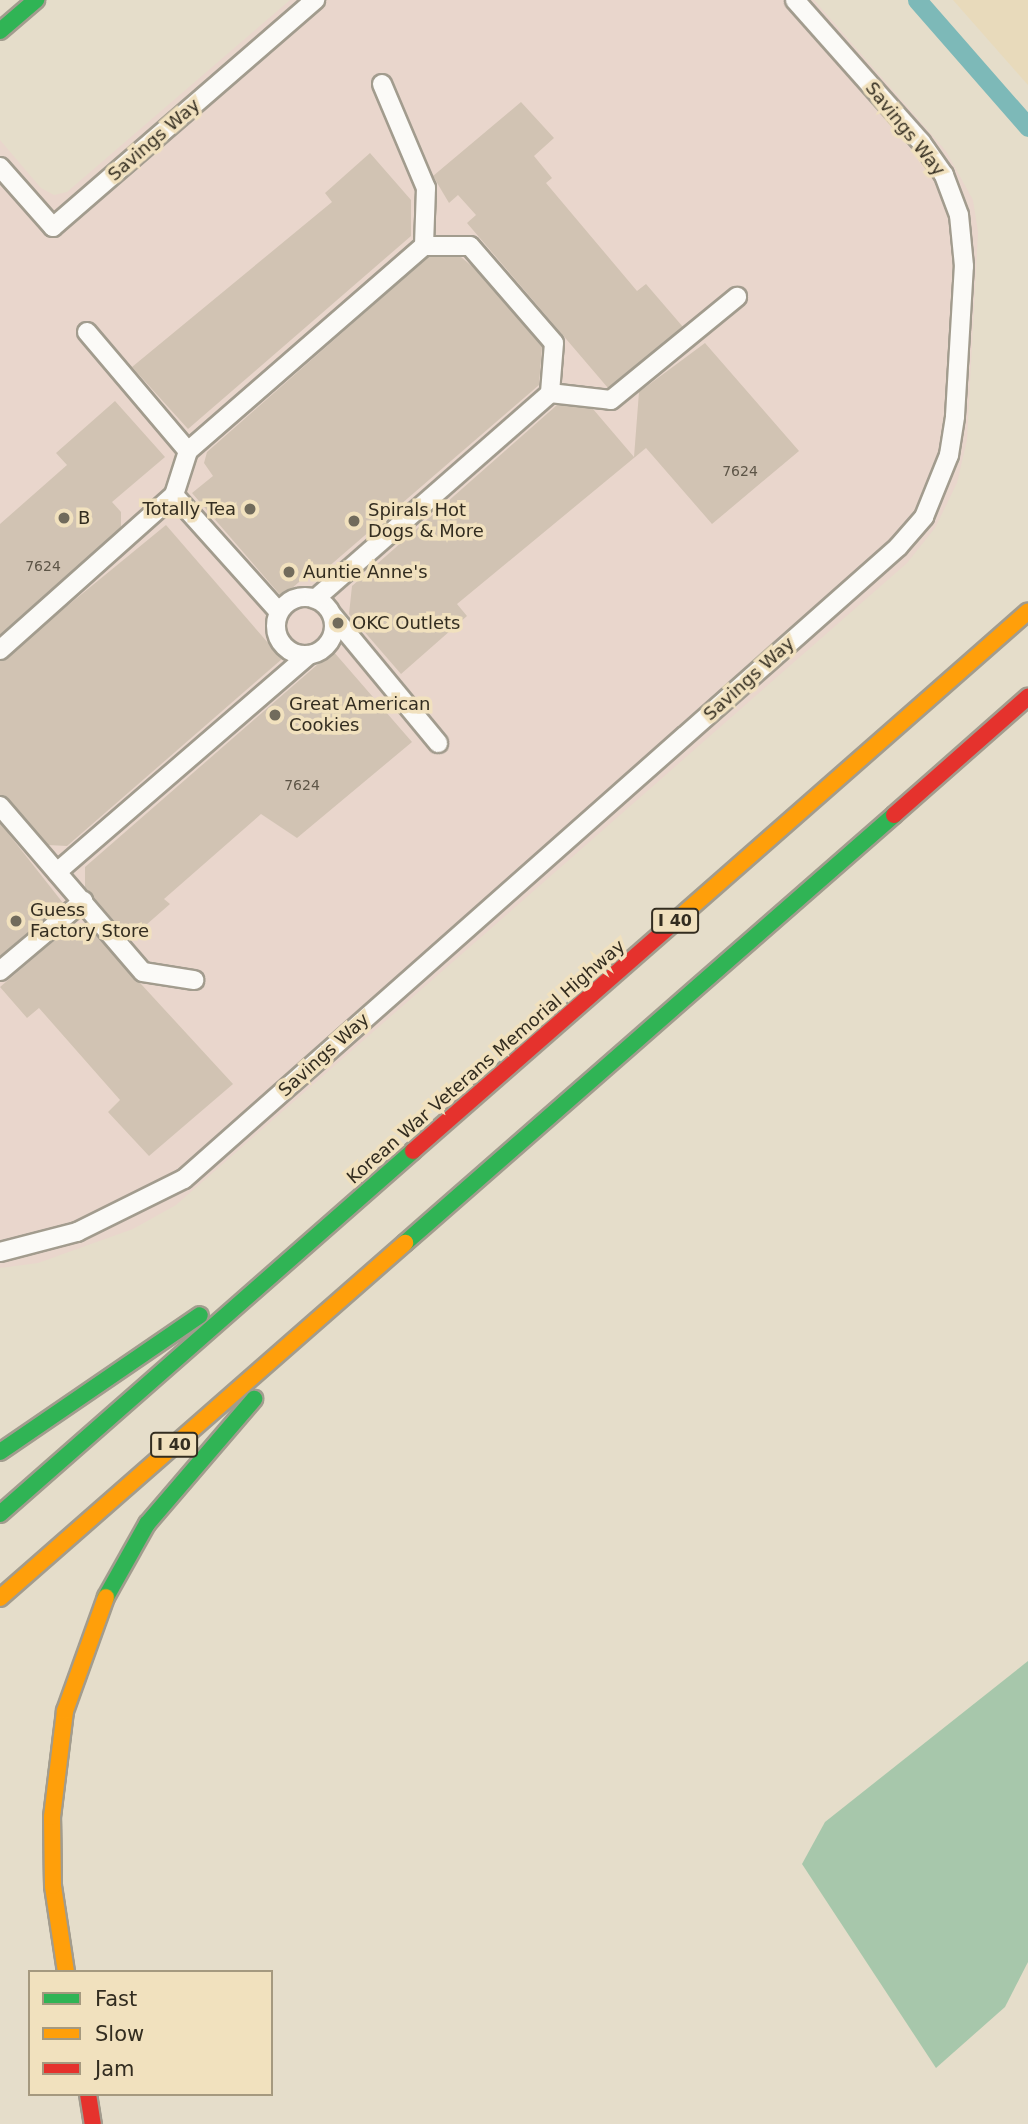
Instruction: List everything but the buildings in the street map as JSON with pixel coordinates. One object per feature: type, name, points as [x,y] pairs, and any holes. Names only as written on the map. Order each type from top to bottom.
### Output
[{"type":"main road","points":[[0,31],[36,0]]},
{"type":"main road","name":"Korean War Veterans Memorial Highway","points":[[0,1514],[1028,611]]},
{"type":"main road","name":"I 40","points":[[0,1598],[1028,696]]},
{"type":"main road","points":[[0,1452],[321,1232]]},
{"type":"main road","points":[[66,1970],[54,1896],[52,1817],[65,1711],[97,1614],[163,1502],[348,1292]]},
{"type":"main road","points":[[88,2096],[93,2124]]},
{"type":"street","name":"Savings Way","points":[[0,167],[53,227],[315,0]]},
{"type":"street","name":"Savings Way","points":[[0,1252],[77,1232],[126,1212],[184,1179],[898,547],[924,517],[949,456],[955,416],[964,267],[960,215],[944,175],[921,142],[795,0]]},
{"type":"street","points":[[382,84],[426,188],[424,246]]},
{"type":"street","points":[[0,650],[174,495],[187,451],[424,246],[470,246],[554,343],[550,393],[314,599],[293,599],[279,612]]},
{"type":"street","points":[[550,393],[611,400],[737,297]]},
{"type":"street","points":[[87,332],[187,451]]},
{"type":"street","points":[[174,495],[279,612],[279,640],[292,653],[308,655]]},
{"type":"street","points":[[314,599],[333,616],[438,743]]},
{"type":"street","points":[[57,872],[308,655],[328,644],[333,616]]},
{"type":"street","points":[[0,806],[143,972],[194,979]]},
{"type":"street","points":[[0,971],[83,901]]},
{"type":"shaded area","points":[[290,0],[814,0],[946,151],[973,200],[978,232],[967,440],[957,483],[935,528],[907,563],[176,1205],[133,1229],[38,1263],[0,1268],[0,140],[41,188],[54,195],[67,192]]},
{"type":"shaded area","points":[[953,0],[1028,0],[1028,85]]},
{"type":"green space","points":[[1028,1661],[1028,1962],[1005,2007],[936,2068],[802,1864],[825,1822]]},
{"type":"waterway","points":[[917,0],[1028,127]]},
{"type":"traffic: fast","points":[[0,31],[36,0]]},
{"type":"traffic: fast","points":[[405,1243],[894,815]]},
{"type":"traffic: fast","points":[[0,1514],[413,1151]]},
{"type":"traffic: fast","points":[[0,1452],[200,1315]]},
{"type":"traffic: fast","points":[[106,1597],[147,1524],[254,1399]]},
{"type":"traffic: slow","points":[[671,925],[1028,611]]},
{"type":"traffic: slow","points":[[0,1598],[405,1243]]},
{"type":"traffic: slow","points":[[66,1970],[53,1886],[52,1817],[65,1711],[106,1597]]},
{"type":"traffic: jam","points":[[894,815],[1028,697]]},
{"type":"traffic: jam","points":[[413,1151],[671,925]]},
{"type":"traffic: jam","points":[[88,2096],[93,2124]]},
{"type":"place","name":"Totally Tea","points":[[250,509]]},
{"type":"place","name":"B","points":[[64,518]]},
{"type":"place","name":"Spirals Hot Dogs & More","points":[[354,521]]},
{"type":"place","name":"Auntie Anne's","points":[[289,572]]},
{"type":"place","name":"OKC Outlets","points":[[338,623]]},
{"type":"place","name":"Great American Cookies","points":[[275,715]]},
{"type":"place","name":"Guess Factory Store","points":[[16,921]]}]
